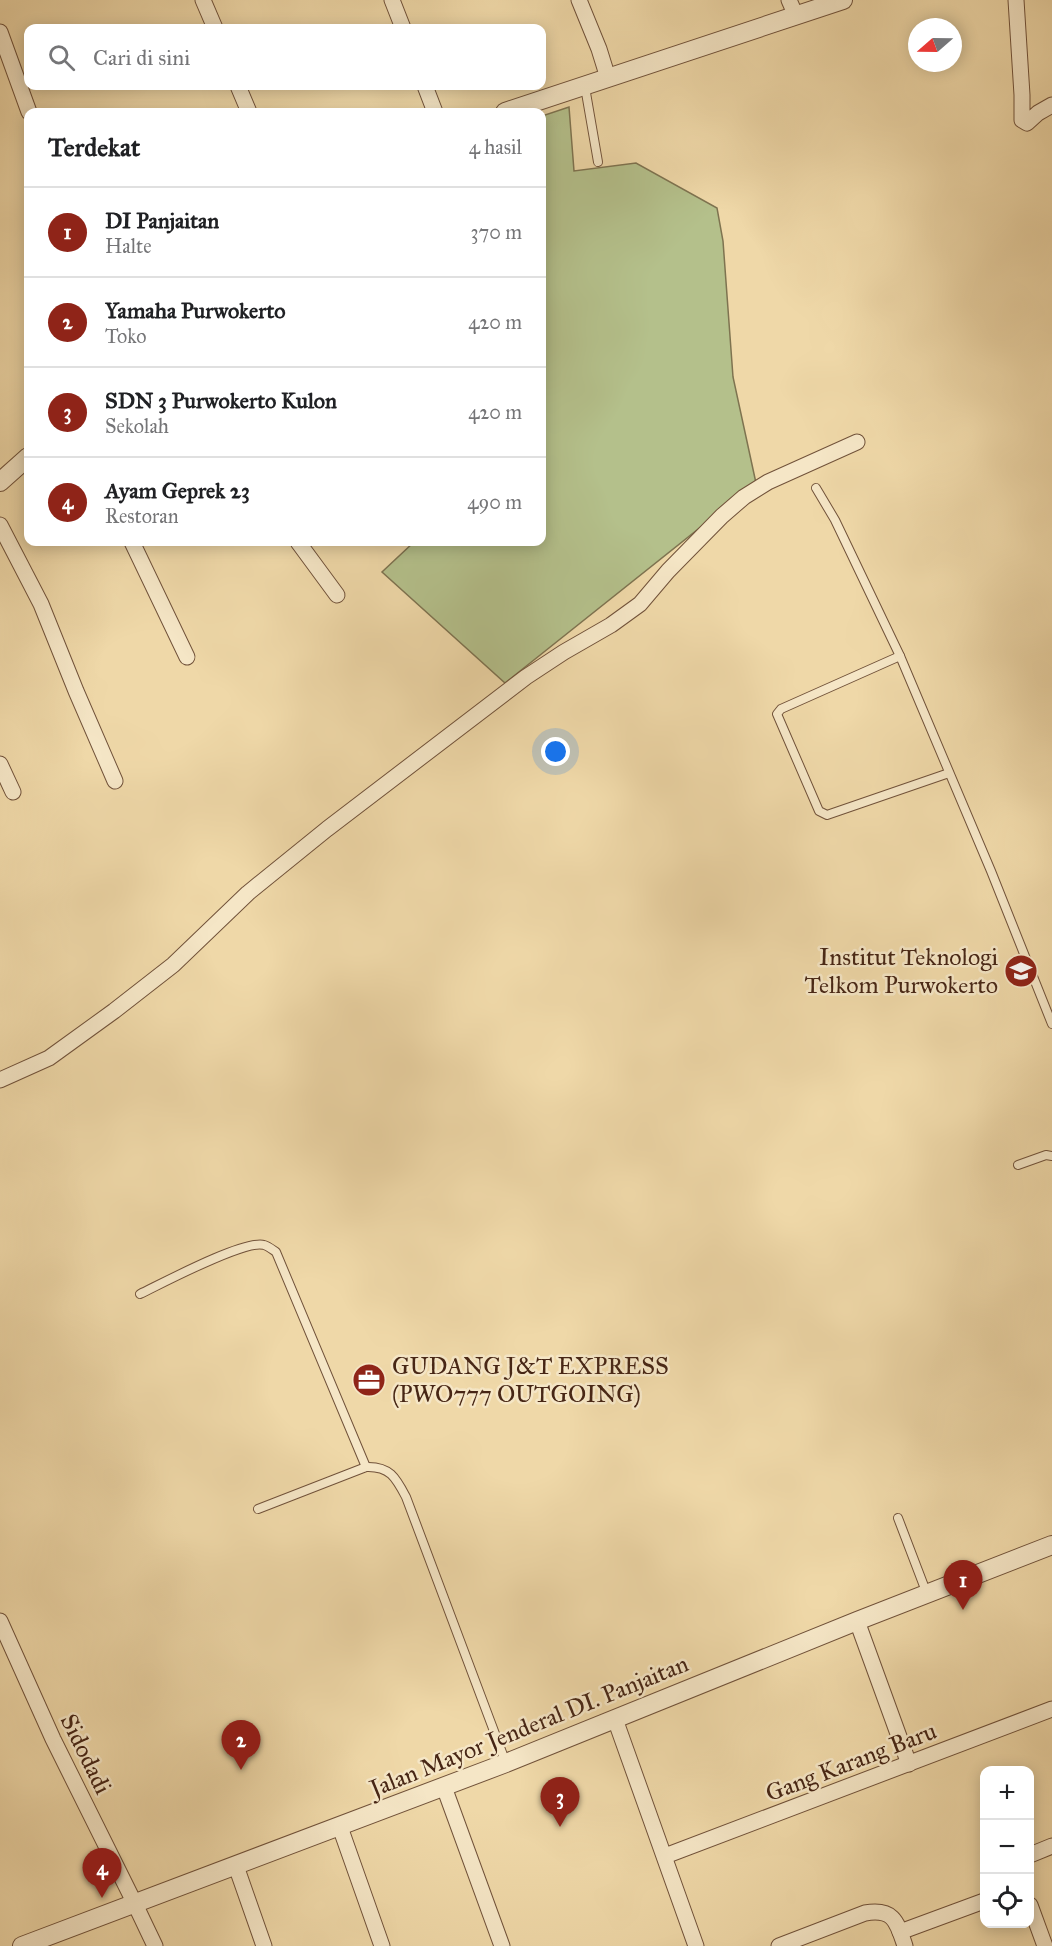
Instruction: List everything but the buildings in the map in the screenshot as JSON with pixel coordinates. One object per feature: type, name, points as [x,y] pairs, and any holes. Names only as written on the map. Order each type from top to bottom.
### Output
[{"type":"street","points":[[203,0],[213,24]]},
{"type":"street","points":[[392,0],[401,24]]},
{"type":"street","points":[[579,0],[608,78]]},
{"type":"street","points":[[517,108],[608,78],[793,8],[843,0]]},
{"type":"street","points":[[1016,0],[1022,120],[1027,123],[1052,105]]},
{"type":"street","points":[[0,32],[28,108]]},
{"type":"street","points":[[240,90],[247,108]]},
{"type":"street","points":[[426,90],[433,108]]},
{"type":"street","points":[[0,1080],[49,1058],[114,1011],[173,965],[248,893],[327,829],[526,677],[611,625],[640,604],[699,539],[744,497],[768,482],[857,442]]},
{"type":"street","points":[[0,482],[24,461]]},
{"type":"street","points":[[0,525],[41,604],[115,781]]},
{"type":"street","points":[[134,546],[187,657]]},
{"type":"street","points":[[301,546],[337,595]]},
{"type":"street","points":[[0,764],[12,792]]},
{"type":"street","name":"Jalan Mayor Jenderal DI. Panjaitan","points":[[22,1946],[506,1763],[1052,1545]]},
{"type":"street","points":[[857,1621],[909,1764]]},
{"type":"street","name":"Sidodadi","points":[[0,1622],[53,1739],[154,1946]]},
{"type":"street","name":"Gang Karang Baru","points":[[665,1856],[1052,1709]]},
{"type":"street","points":[[615,1719],[696,1946]]},
{"type":"street","points":[[444,1787],[502,1946]]},
{"type":"street","points":[[340,1827],[382,1946]]},
{"type":"street","points":[[1034,1853],[1052,1846]]},
{"type":"street","points":[[236,1866],[264,1946]]},
{"type":"street","points":[[779,1946],[874,1911],[891,1915],[903,1939],[980,1902]]},
{"type":"street","points":[[1034,1918],[1045,1946]]},
{"type":"lane","points":[[585,86],[598,162]]},
{"type":"lane","points":[[816,488],[835,520],[900,656],[1052,1024]]},
{"type":"lane","points":[[900,656],[781,710],[777,714],[819,811],[827,815],[949,773]]},
{"type":"lane","points":[[1018,1165],[1047,1155],[1052,1156]]},
{"type":"lane","points":[[140,1294],[231,1252],[252,1245],[264,1245],[276,1252],[366,1467]]},
{"type":"lane","points":[[258,1509],[366,1467],[378,1467],[388,1471],[406,1497],[506,1763]]},
{"type":"lane","points":[[898,1518],[927,1594]]},
{"type":"green space","points":[[569,107],[574,171],[636,163],[717,208],[723,241],[733,377],[756,483],[505,683],[382,572],[410,546],[546,546],[546,115]]},
{"type":"place","name":"Institut Teknologi Telkom Purwokerto","points":[[1021,971]]},
{"type":"place","name":"GUDANG J&T EXPRESS (PWO777 OUTGOING)","points":[[369,1380]]},
{"type":"place","name":"DI Panjaitan","points":[[963,1610]]},
{"type":"place","name":"Yamaha Purwokerto","points":[[241,1770]]},
{"type":"place","name":"SDN 3 Purwokerto Kulon","points":[[560,1827]]},
{"type":"place","name":"Ayam Geprek 23","points":[[102,1898]]}]
